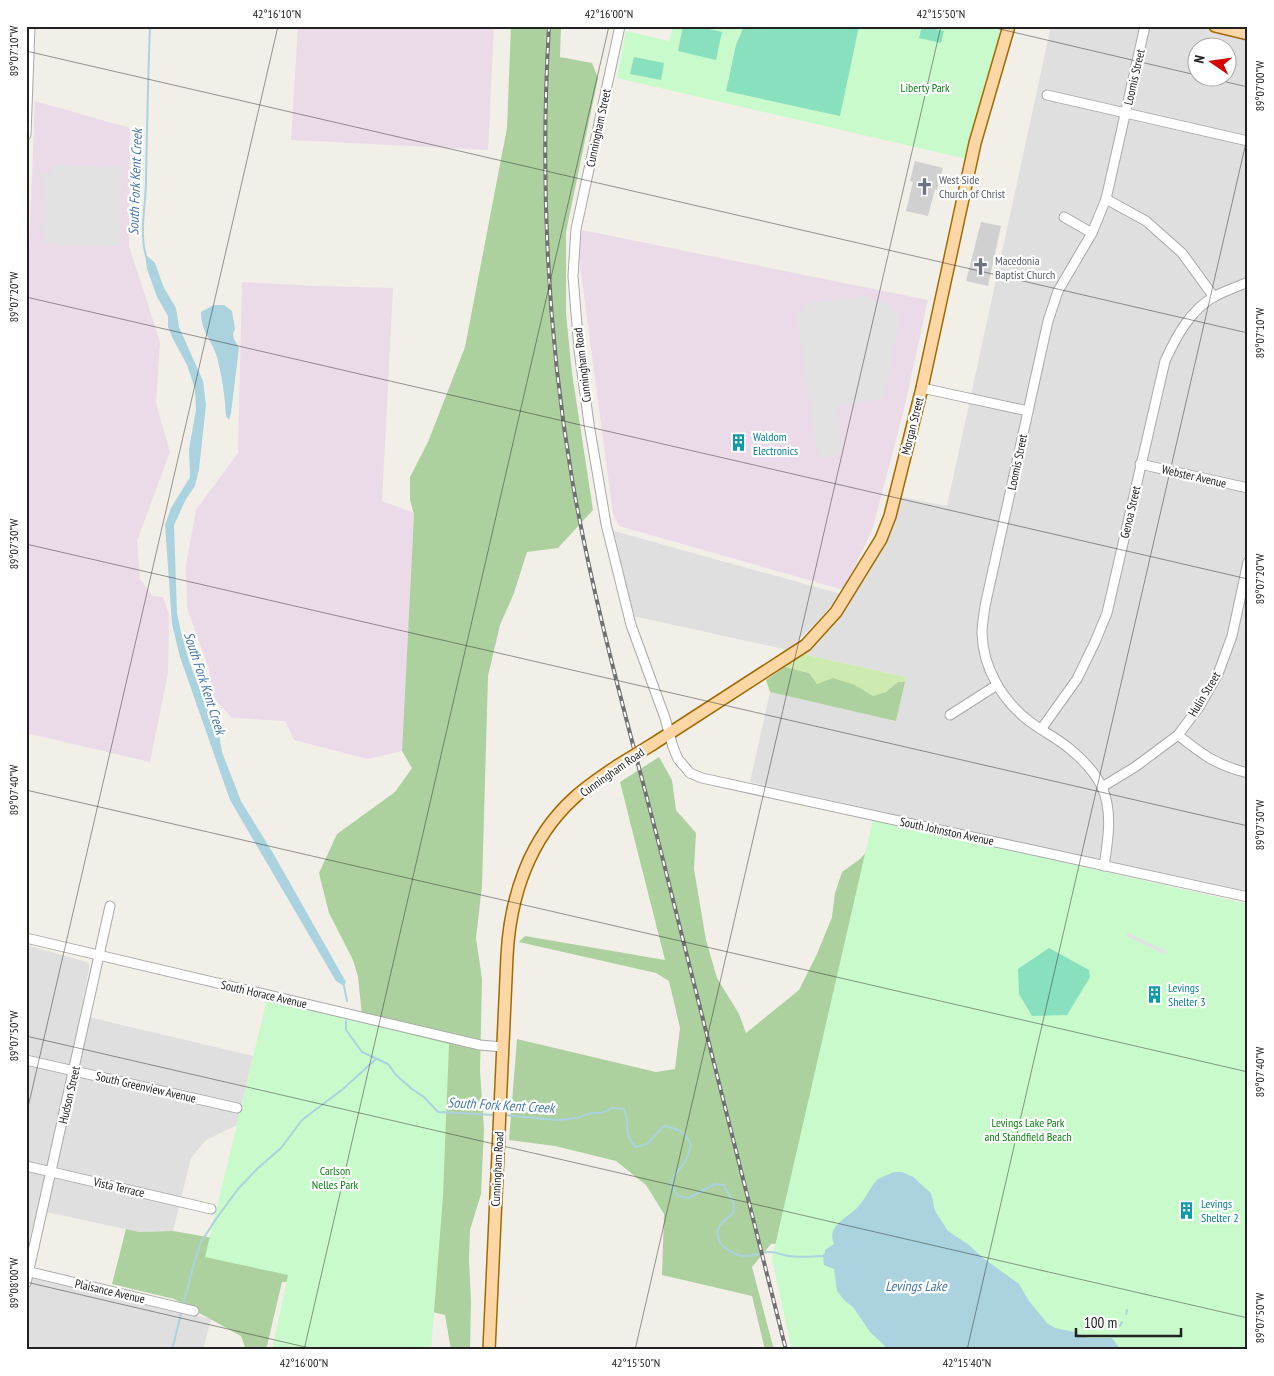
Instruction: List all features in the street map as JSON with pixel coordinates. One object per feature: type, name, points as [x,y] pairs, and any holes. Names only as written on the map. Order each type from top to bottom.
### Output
[{"type":"main road","name":"Morgan Street","points":[[670,734],[798,651],[836,612],[881,539],[890,516],[922,388],[975,143],[1009,26]]},
{"type":"main road","points":[[1215,26],[1248,34]]},
{"type":"main road","name":"Cunningham Road","points":[[489,1350],[509,930],[514,902],[537,844],[564,809],[584,790],[617,766],[670,734]]},
{"type":"street","points":[[26,135],[30,26]]},
{"type":"street","name":"Cunningham Street","points":[[576,230],[620,26]]},
{"type":"street","name":"Loomis Street","points":[[1104,866],[1109,831],[1108,811],[1102,786],[1084,761],[1042,728],[1030,722],[1013,706],[997,686],[986,662],[982,633],[985,606],[1048,321],[1058,291],[1092,233],[1106,199],[1145,26]]},
{"type":"street","points":[[1047,94],[1248,141]]},
{"type":"street","points":[[1106,199],[1146,221],[1182,253],[1214,297]]},
{"type":"street","points":[[1064,217],[1092,233]]},
{"type":"street","name":"Cunningham Road","points":[[576,230],[573,276],[579,350],[606,524],[631,625],[670,734]]},
{"type":"street","name":"Genoa Street","points":[[1042,728],[1077,679],[1107,613],[1165,361],[1187,322],[1199,309],[1214,297],[1248,282]]},
{"type":"street","points":[[922,388],[1028,411]]},
{"type":"street","name":"Webster Avenue","points":[[1140,464],[1248,488]]},
{"type":"street","name":"Hulin Street","points":[[1102,786],[1135,767],[1178,735],[1199,707],[1218,674],[1232,636],[1248,562]]},
{"type":"street","points":[[950,714],[997,686]]},
{"type":"street","name":"South Johnston Avenue","points":[[670,734],[678,759],[690,773],[702,778],[1248,897]]},
{"type":"street","points":[[1178,735],[1208,758],[1248,773]]},
{"type":"street","name":"Hudson Street","points":[[26,1283],[110,906]]},
{"type":"street","name":"South Horace Avenue","points":[[26,938],[480,1045],[503,1047]]},
{"type":"street","name":"South Greenview Avenue","points":[[26,1060],[237,1108]]},
{"type":"street","name":"Vista Terrace","points":[[26,1166],[211,1209]]},
{"type":"street","name":"Plaisance Avenue","points":[[28,1271],[194,1311]]},
{"type":"shaded area","points":[[298,26],[494,26],[488,150],[291,140]]},
{"type":"shaded area","points":[[1051,26],[1191,26],[1248,39],[1248,894],[750,782],[770,692],[896,720],[906,677],[803,654],[836,618],[858,588],[885,542],[901,497],[947,506]]},
{"type":"shaded area","points":[[35,101],[130,128],[129,246],[160,342],[156,403],[170,452],[137,541],[140,579],[153,596],[163,597],[169,614],[168,673],[150,762],[26,733],[26,328]]},
{"type":"shaded area","name":"West Side Church of Christ","points":[[915,161],[943,168],[928,216],[906,211],[913,182],[910,181]]},
{"type":"shaded area","points":[[51,165],[121,167],[120,246],[55,245],[44,241],[47,233],[41,231],[42,174],[50,174]]},
{"type":"shaded area","name":"Macedonia Baptist Church","points":[[981,222],[1001,226],[988,286],[966,281]]},
{"type":"shaded area","points":[[582,230],[928,300],[904,409],[873,528],[844,590],[619,526],[613,514],[579,258]]},
{"type":"shaded area","points":[[242,282],[393,288],[382,501],[414,513],[402,751],[368,759],[294,740],[285,721],[232,718],[214,698],[209,669],[187,608],[186,565],[196,510],[238,453]]},
{"type":"shaded area","points":[[867,296],[871,300],[888,304],[897,314],[899,322],[884,398],[838,406],[842,449],[836,456],[823,458],[818,455],[797,317],[799,312],[805,309],[804,304]]},
{"type":"shaded area","points":[[614,531],[841,594],[817,622],[788,650],[633,616],[624,586]]},
{"type":"shaded area","points":[[1128,932],[1166,950],[1164,954],[1126,936]]},
{"type":"shaded area","points":[[26,945],[87,962],[89,970],[80,1015],[253,1056],[237,1125],[206,1140],[191,1158],[173,1231],[139,1232],[37,1210],[26,1253]]},
{"type":"shaded area","points":[[26,1276],[211,1319],[203,1350],[26,1350]]},
{"type":"green space","points":[[511,26],[561,26],[560,57],[592,63],[598,78],[566,232],[566,314],[572,373],[593,510],[558,548],[527,552],[514,593],[500,625],[488,676],[482,886],[476,938],[482,979],[480,1071],[484,1129],[481,1194],[470,1230],[470,1350],[451,1350],[445,1315],[303,1281],[282,1282],[266,1350],[246,1350],[241,1336],[174,1299],[112,1284],[126,1229],[139,1232],[173,1231],[225,1240],[364,1035],[358,977],[353,960],[329,913],[319,873],[337,834],[395,792],[412,768],[402,751],[414,514],[410,500],[410,477],[428,442],[465,347],[507,128]]},
{"type":"green space","name":"Liberty Park","points":[[673,26],[1006,26],[967,159],[617,78],[626,31],[669,41]]},
{"type":"green space","points":[[683,26],[696,26],[722,32],[716,60],[678,51]]},
{"type":"green space","points":[[744,26],[859,26],[840,116],[726,91],[736,45]]},
{"type":"green space","points":[[922,26],[944,31],[941,43],[919,38]]},
{"type":"green space","points":[[634,57],[664,63],[661,80],[630,74]]},
{"type":"green space","points":[[803,654],[906,677],[905,682],[898,682],[886,692],[873,696],[855,685],[817,684],[809,673],[785,667]]},
{"type":"green space","points":[[785,667],[809,673],[817,684],[833,678],[855,685],[873,696],[886,692],[898,682],[905,682],[896,721],[770,692],[766,680]]},
{"type":"green space","points":[[659,757],[672,780],[676,810],[696,833],[694,869],[706,940],[717,978],[739,1014],[746,1033],[799,990],[817,954],[832,917],[835,893],[842,872],[860,859],[875,842],[791,1243],[771,1244],[752,1267],[774,1350],[765,1350],[752,1296],[662,1275],[664,1214],[646,1185],[616,1161],[555,1146],[509,1140],[517,1039],[656,1072],[675,1069],[680,1028],[669,981],[656,973],[519,942],[525,936],[665,960],[620,782]]},
{"type":"green space","name":"Levings Lake Park and Standfield Beach","points":[[873,819],[1248,904],[1248,1350],[792,1350],[772,1259]]},
{"type":"green space","points":[[1049,948],[1089,970],[1090,977],[1067,1015],[1032,1016],[1019,994],[1018,969]]},
{"type":"green space","name":"Carlson Nelles Park","points":[[267,999],[449,1044],[443,1196],[431,1350],[272,1350],[288,1275],[205,1257]]},
{"type":"water","points":[[145,254],[155,263],[164,288],[176,308],[179,327],[203,381],[206,405],[199,469],[195,486],[186,499],[174,525],[177,613],[181,632],[189,661],[219,735],[222,752],[241,801],[273,853],[346,982],[344,986],[336,981],[230,800],[180,657],[172,624],[165,525],[171,508],[190,477],[189,449],[196,410],[195,389],[187,365],[168,327],[168,316],[157,297],[147,269]]},
{"type":"water","points":[[214,305],[224,305],[232,311],[235,329],[233,334],[239,348],[229,420],[226,416],[223,386],[217,357],[201,319],[201,312]]},
{"type":"water","name":"Levings Lake","points":[[894,1172],[902,1172],[913,1177],[931,1193],[935,1211],[948,1231],[1019,1284],[1029,1301],[1047,1323],[1055,1328],[1074,1332],[1088,1338],[1112,1338],[1121,1350],[886,1350],[884,1345],[870,1332],[853,1307],[837,1291],[834,1269],[824,1265],[823,1254],[825,1250],[834,1244],[832,1238],[835,1227],[860,1205],[876,1181]]},
{"type":"waterway","name":"South Fork Kent Creek","points":[[146,256],[143,228],[146,189],[150,26]]},
{"type":"waterway","name":"South Fork Kent Creek","points":[[344,986],[347,1001]]},
{"type":"waterway","name":"South Fork Kent Creek","points":[[346,1021],[346,1030],[362,1052],[388,1064],[396,1075],[424,1097],[438,1112],[494,1115]]},
{"type":"waterway","points":[[184,1302],[201,1242],[238,1189],[281,1148],[302,1120],[343,1089],[376,1059]]},
{"type":"waterway","name":"South Fork Kent Creek","points":[[504,1115],[557,1120],[577,1118],[591,1113],[602,1113],[612,1108],[624,1109],[629,1138],[636,1147],[647,1144],[664,1126],[677,1130],[687,1137],[691,1146],[686,1161],[674,1176],[672,1182],[678,1196],[689,1198],[715,1184],[724,1185],[734,1204],[733,1213],[719,1227],[718,1239],[725,1248],[736,1254],[747,1256],[767,1252],[775,1252],[793,1257],[824,1256]]},
{"type":"waterway","points":[[1126,1314],[1127,1310]]},
{"type":"waterway","points":[[172,1350],[181,1314]]},
{"type":"waterway","points":[[1120,1326],[1122,1322]]},
{"type":"railway","points":[[549,26],[545,140],[548,254],[557,367],[572,479],[591,574],[613,668],[786,1350]]},
{"type":"place","name":"West Side Church of Christ","points":[[925,186]]},
{"type":"place","name":"Macedonia Baptist Church","points":[[981,267]]},
{"type":"place","name":"Waldom Electronics","points":[[739,443]]},
{"type":"place","name":"Levings Shelter 3","points":[[1154,994]]},
{"type":"place","name":"Levings Shelter 2","points":[[1187,1210]]}]
